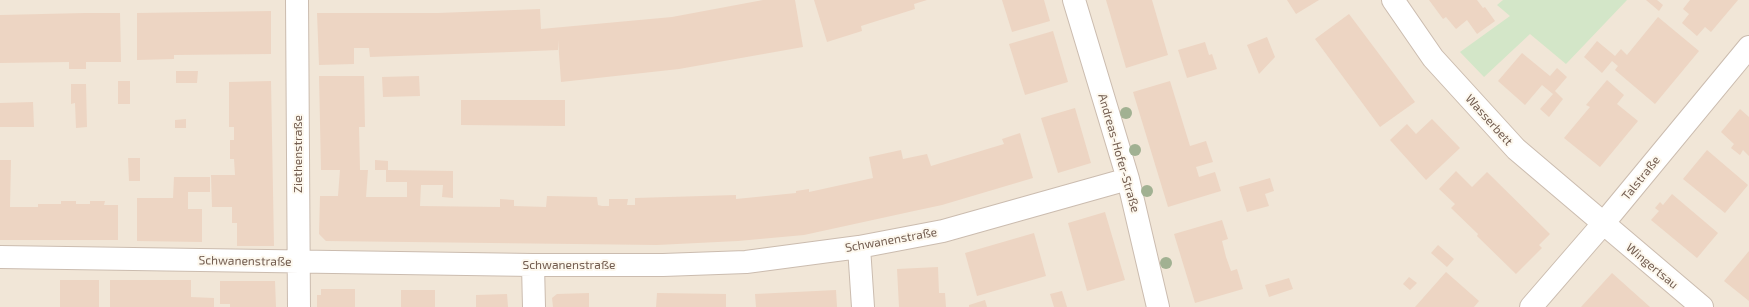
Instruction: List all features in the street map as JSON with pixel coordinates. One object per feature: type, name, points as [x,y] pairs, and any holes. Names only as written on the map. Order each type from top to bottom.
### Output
[{"type":"street","name":"Ziethenstraße","points":[[297,0],[299,307]]},
{"type":"street","name":"Andreas-Hofer-Straße","points":[[1074,0],[1128,179],[1158,307]]},
{"type":"street","name":"Wasserbett","points":[[1392,0],[1433,58],[1516,150],[1602,225]]},
{"type":"street","name":"Talstraße","points":[[1531,307],[1602,225],[1749,47]]},
{"type":"street","name":"Schwanenstraße","points":[[0,257],[533,265],[663,265],[746,262],[858,247],[943,230],[1128,179]]},
{"type":"street","name":"Wingertsau","points":[[1602,225],[1702,307]]},
{"type":"street","points":[[858,247],[863,307]]},
{"type":"street","points":[[533,265],[534,307]]},
{"type":"shaded area","points":[[0,0],[1749,0],[1749,307],[0,307]]},
{"type":"green space","points":[[1503,0],[1627,0],[1566,64],[1530,34],[1484,77],[1460,52],[1510,16],[1497,5]]},
{"type":"building","points":[[763,0],[795,0],[803,47],[679,69],[561,82],[558,40],[558,50],[511,52],[370,57],[369,48],[354,48],[354,64],[319,65],[317,13],[438,13],[540,9],[541,29],[672,17]]},
{"type":"building","points":[[814,0],[927,0],[914,4],[915,9],[861,26],[862,31],[827,42]]},
{"type":"building","points":[[1002,0],[1044,0],[1050,21],[1012,32]]},
{"type":"building","points":[[1106,0],[1152,0],[1168,55],[1126,68]]},
{"type":"building","points":[[1287,0],[1319,0],[1296,14]]},
{"type":"building","points":[[1429,0],[1477,0],[1483,8],[1485,7],[1495,21],[1477,34],[1467,20],[1456,29],[1446,17],[1443,19]]},
{"type":"building","points":[[1646,0],[1657,0],[1663,5],[1659,11]]},
{"type":"building","points":[[1690,0],[1738,0],[1711,32],[1705,27],[1697,36],[1682,23],[1689,14],[1683,9]]},
{"type":"building","points":[[271,11],[271,54],[174,55],[174,59],[137,60],[137,13]]},
{"type":"building","points":[[120,13],[121,62],[86,62],[86,69],[69,69],[69,62],[0,63],[0,15]]},
{"type":"building","points":[[1349,14],[1415,102],[1380,127],[1315,39]]},
{"type":"building","points":[[1658,17],[1699,51],[1655,104],[1615,70],[1618,66],[1612,61],[1602,73],[1584,57],[1597,41],[1615,56],[1621,49],[1627,55]]},
{"type":"building","points":[[1053,31],[1068,82],[1025,95],[1009,44]]},
{"type":"building","points":[[1267,37],[1275,57],[1259,74],[1247,45]]},
{"type":"building","points":[[1205,42],[1209,55],[1212,54],[1217,69],[1187,78],[1178,50]]},
{"type":"building","points":[[1522,53],[1550,76],[1557,68],[1567,77],[1555,91],[1563,99],[1549,117],[1540,109],[1553,94],[1542,85],[1525,105],[1498,81]]},
{"type":"building","points":[[176,71],[198,71],[197,83],[176,83]]},
{"type":"building","points":[[319,76],[364,76],[365,127],[359,127],[360,170],[368,170],[366,197],[407,197],[407,182],[386,182],[386,170],[375,170],[375,160],[388,161],[388,170],[453,171],[453,198],[442,197],[443,185],[421,185],[420,206],[500,207],[500,199],[514,200],[514,206],[546,207],[547,196],[597,197],[598,205],[609,206],[609,199],[628,199],[627,205],[635,205],[635,198],[736,195],[736,199],[796,193],[796,191],[809,189],[809,192],[873,178],[869,157],[901,150],[903,159],[927,154],[931,166],[1004,144],[1002,139],[1020,133],[1033,178],[942,205],[804,235],[738,241],[657,245],[326,241],[319,234],[320,196],[338,196],[340,170],[321,170]]},
{"type":"building","points":[[419,76],[420,96],[383,97],[382,77]]},
{"type":"building","points":[[1607,80],[1624,95],[1617,104],[1638,121],[1600,167],[1564,138],[1590,107],[1586,105]]},
{"type":"building","points":[[118,81],[130,81],[130,104],[118,104]]},
{"type":"building","points":[[271,81],[274,246],[237,246],[237,223],[232,223],[232,207],[212,207],[211,175],[235,175],[234,159],[230,159],[230,140],[234,140],[234,127],[229,127],[229,82]]},
{"type":"building","points":[[1170,81],[1190,146],[1206,141],[1213,162],[1196,167],[1199,177],[1215,172],[1221,191],[1168,207],[1133,92]]},
{"type":"building","points":[[71,84],[86,84],[87,127],[76,128],[75,103],[71,104]]},
{"type":"building","points":[[461,100],[565,100],[565,126],[461,125]]},
{"type":"building","points":[[33,102],[34,127],[0,127],[0,103]]},
{"type":"building","points":[[1075,108],[1091,163],[1058,173],[1041,118]]},
{"type":"building","points":[[1740,109],[1749,117],[1749,156],[1743,150],[1740,155],[1731,148],[1734,144],[1721,132]]},
{"type":"building","points":[[186,119],[186,128],[175,128],[175,120]]},
{"type":"building","points":[[1432,119],[1460,148],[1426,180],[1390,140],[1407,124],[1416,134]]},
{"type":"building","points":[[1707,150],[1748,185],[1725,213],[1683,179]]},
{"type":"building","points":[[128,158],[140,158],[140,181],[129,181]]},
{"type":"building","points":[[0,160],[11,160],[10,207],[38,207],[38,204],[61,204],[61,201],[76,201],[76,204],[90,204],[90,201],[105,201],[104,205],[118,205],[118,240],[0,240]]},
{"type":"building","points":[[1456,171],[1472,187],[1487,172],[1550,234],[1539,245],[1542,248],[1516,274],[1451,208],[1455,204],[1439,189]]},
{"type":"building","points":[[174,177],[210,177],[210,192],[188,192],[188,209],[202,209],[202,242],[137,241],[137,198],[173,198]]},
{"type":"building","points":[[1270,178],[1274,191],[1265,194],[1269,206],[1247,212],[1239,187]]},
{"type":"building","points":[[1672,194],[1718,233],[1697,258],[1651,220],[1659,211],[1655,208],[1660,202],[1663,205]]},
{"type":"building","points":[[1105,212],[1125,280],[1087,291],[1068,223]]},
{"type":"building","points":[[1222,220],[1228,239],[1222,241],[1226,257],[1231,271],[1237,269],[1243,289],[1195,303],[1174,234]]},
{"type":"building","points":[[1034,233],[1046,276],[977,296],[965,253]]},
{"type":"building","points":[[1438,245],[1454,259],[1447,267],[1431,253]]},
{"type":"building","points":[[1749,251],[1749,301],[1724,281]]},
{"type":"building","points":[[938,267],[939,293],[945,293],[946,307],[899,307],[897,269]]},
{"type":"building","points":[[1446,272],[1479,301],[1474,307],[1415,307]]},
{"type":"building","points":[[1612,273],[1650,307],[1581,307]]},
{"type":"building","points":[[1409,277],[1417,283],[1410,290],[1403,284]]},
{"type":"building","points":[[1289,278],[1293,289],[1269,297],[1265,285]]},
{"type":"building","points":[[60,280],[99,280],[99,307],[60,307]]},
{"type":"building","points":[[110,280],[191,280],[191,297],[214,298],[214,307],[110,307]]},
{"type":"building","points":[[220,281],[275,281],[276,307],[230,307],[230,304],[220,304]]},
{"type":"building","points":[[321,289],[355,289],[355,307],[317,307],[317,295],[321,295]]},
{"type":"building","points":[[401,290],[435,290],[435,307],[401,307]]},
{"type":"building","points":[[836,290],[837,307],[756,307],[755,294]]},
{"type":"building","points":[[1062,291],[1067,307],[1054,307],[1050,294]]},
{"type":"building","points":[[589,293],[589,307],[553,307],[552,298],[557,294]]},
{"type":"building","points":[[657,293],[726,294],[726,307],[656,307]]},
{"type":"building","points":[[507,294],[508,307],[476,307],[476,295]]},
{"type":"building","points":[[985,300],[987,307],[969,307],[969,305]]}]
